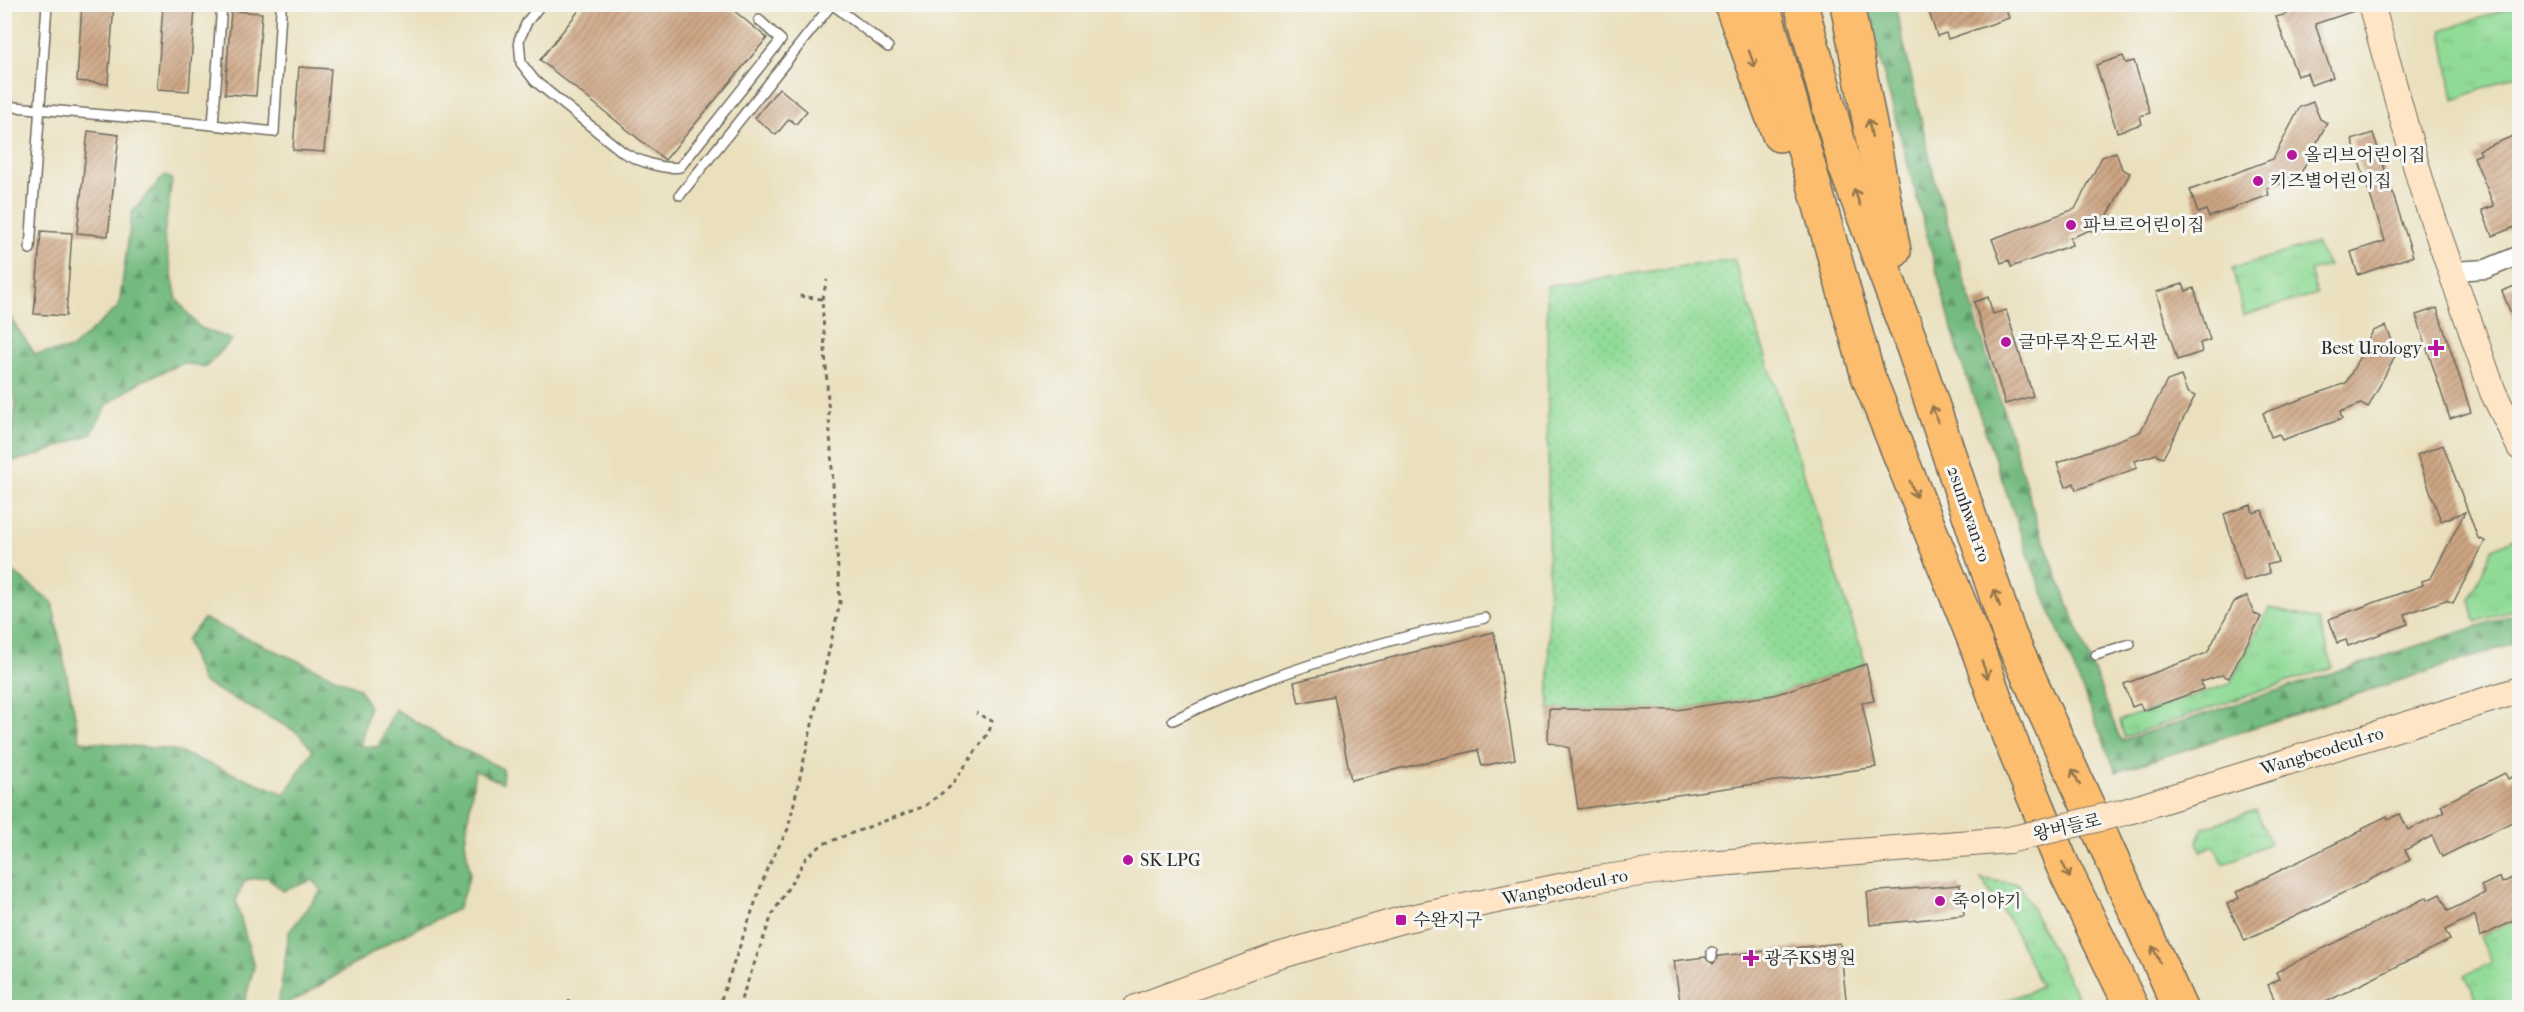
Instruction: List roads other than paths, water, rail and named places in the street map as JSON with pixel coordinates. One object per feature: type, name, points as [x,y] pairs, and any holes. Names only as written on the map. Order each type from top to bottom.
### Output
[{"type":"highway","points":[[1731,4],[1868,376],[1976,644],[2009,737],[2062,864],[2132,1008]]},
{"type":"highway","points":[[1763,4],[1868,376]]},
{"type":"highway","name":"2sunhwan-ro","points":[[1801,4],[1845,166],[1914,350],[2009,634],[2180,1008]]},
{"type":"highway","points":[[1847,4],[1914,350]]},
{"type":"main road","points":[[2371,4],[2423,190],[2493,392],[2520,447]]},
{"type":"main road","name":"Wangbeodeul-ro","points":[[2125,812],[2520,690]]},
{"type":"main road","name":"왕버들로","points":[[2009,840],[2125,812]]},
{"type":"main road","name":"Wangbeodeul-ro","points":[[1136,1008],[1275,957],[1401,920],[1598,879],[1706,864],[2009,840]]},
{"type":"street","points":[[2452,271],[2486,268],[2520,255]]},
{"type":"lane","points":[[30,249],[47,4]]},
{"type":"lane","points":[[213,125],[222,4]]},
{"type":"lane","points":[[541,4],[527,22],[519,40],[521,63],[535,81],[624,153],[672,168],[680,167],[781,40],[759,20]]},
{"type":"lane","points":[[680,195],[832,4],[888,47]]},
{"type":"lane","points":[[4,106],[274,132],[281,10]]},
{"type":"lane","points":[[1173,720],[1213,700],[1358,650],[1485,618]]},
{"type":"lane","points":[[2096,655],[2130,644]]},
{"type":"place","name":"올리브어린이집","points":[[2292,155]]},
{"type":"place","name":"키즈별어린이집","points":[[2258,181]]},
{"type":"place","name":"파브르어린이집","points":[[2071,225]]},
{"type":"place","name":"글마루작은도서관","points":[[2006,342]]},
{"type":"place","name":"Best Urology","points":[[2436,348]]},
{"type":"place","name":"SK LPG","points":[[1128,860]]},
{"type":"place","name":"죽이야기","points":[[1940,901]]},
{"type":"place","name":"수완지구","points":[[1401,920]]},
{"type":"place","name":"광주KS병원","points":[[1751,958]]}]
